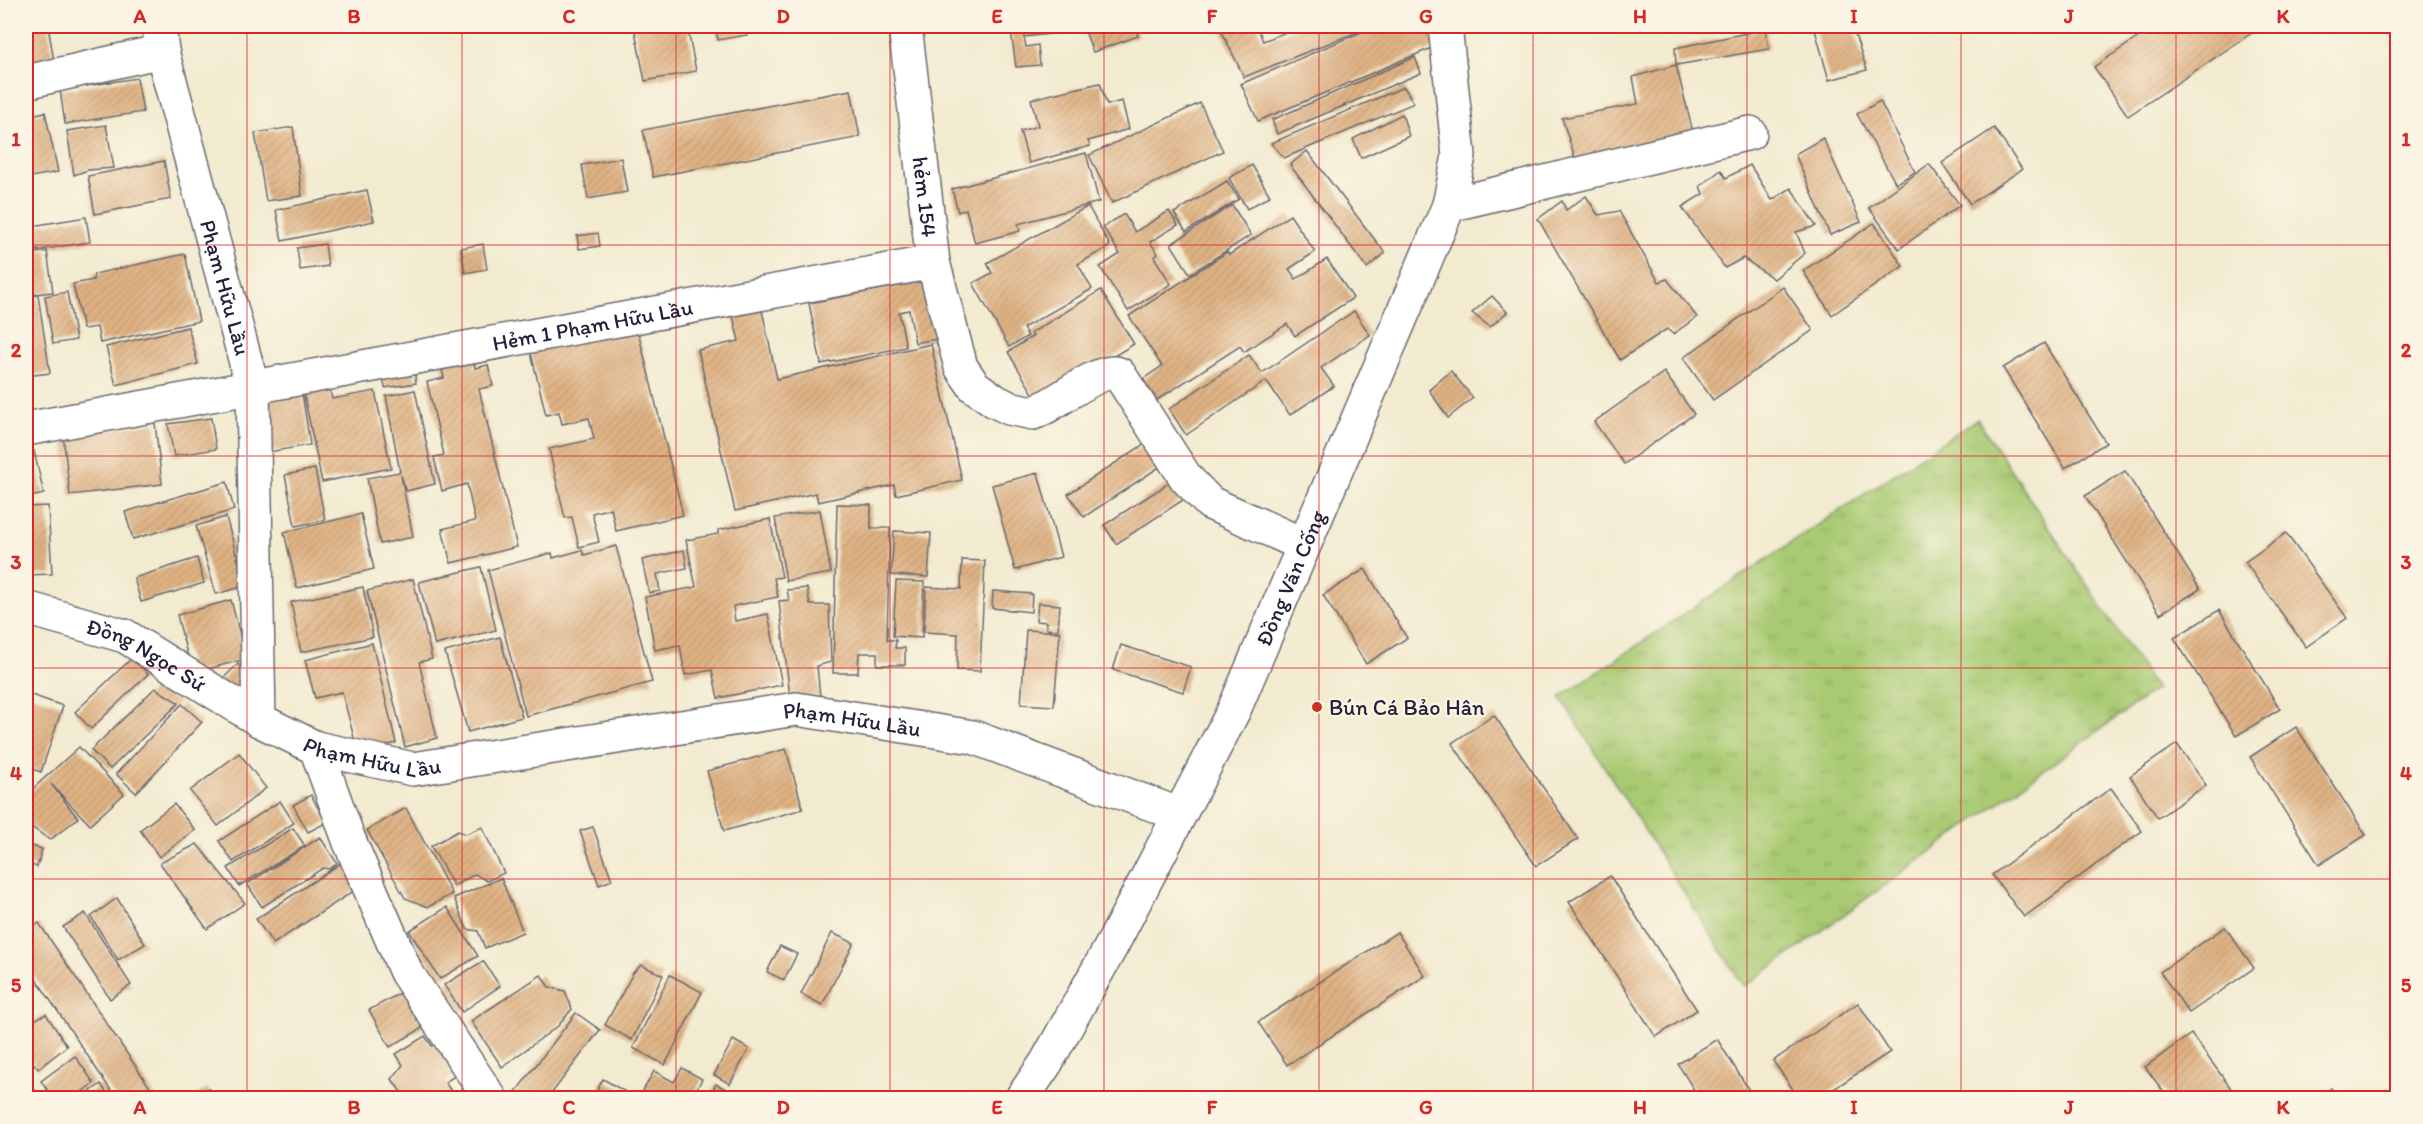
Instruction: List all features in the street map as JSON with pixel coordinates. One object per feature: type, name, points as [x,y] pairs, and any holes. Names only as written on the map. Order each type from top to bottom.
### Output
[{"type":"street","name":"hẻm 154","points":[[905,26],[933,262],[961,367],[974,386],[995,401],[1026,413],[1040,411],[1101,375],[1114,372],[1119,374],[1186,478],[1210,503],[1304,545]]},
{"type":"street","name":"Đồng Văn Cống","points":[[1022,1098],[1046,1063],[1084,994],[1234,710],[1449,205],[1459,156],[1445,26]]},
{"type":"street","points":[[26,82],[160,38]]},
{"type":"street","name":"Phạm Hữu Lầu","points":[[160,38],[253,389],[259,720],[316,748],[412,769],[796,709],[973,737],[1179,814]]},
{"type":"street","points":[[1449,205],[1749,133]]},
{"type":"street","name":"Hẻm 1 Phạm Hữu Lầu","points":[[26,429],[933,262]]},
{"type":"street","name":"Đồng Ngọc Sứ","points":[[26,608],[125,636],[259,720]]},
{"type":"street","points":[[316,748],[349,840],[406,972],[490,1098]]},
{"type":"green space","points":[[1977,419],[2156,689],[1744,987],[1560,697]]},
{"type":"building","points":[[26,26],[48,26],[55,67],[26,72]]},
{"type":"building","points":[[634,26],[687,26],[696,71],[645,81]]},
{"type":"building","points":[[715,26],[745,26],[747,35],[718,40]]},
{"type":"building","points":[[1002,26],[1057,26],[1058,33],[1024,37],[1026,47],[1038,45],[1040,65],[1016,67],[1011,31],[1003,32]]},
{"type":"building","points":[[1059,26],[1079,26],[1080,30],[1060,33]]},
{"type":"building","points":[[1083,26],[1135,26],[1138,36],[1093,52]]},
{"type":"building","points":[[1219,26],[1257,26],[1263,41],[1302,26],[1372,26],[1244,77]]},
{"type":"building","points":[[1375,26],[1434,26],[1441,44],[1258,121],[1241,84]]},
{"type":"building","points":[[1814,26],[1852,26],[1867,70],[1829,80]]},
{"type":"building","points":[[2155,26],[2262,26],[2128,116],[2094,67]]},
{"type":"building","points":[[1766,29],[1769,49],[1676,65],[1675,48]]},
{"type":"building","points":[[1415,57],[1421,73],[1277,134],[1272,120]]},
{"type":"building","points":[[1676,65],[1694,136],[1575,159],[1562,118],[1638,104],[1633,77]]},
{"type":"building","points":[[137,78],[143,112],[65,124],[60,90]]},
{"type":"building","points":[[1100,83],[1107,105],[1122,101],[1129,129],[1088,141],[1090,146],[1029,163],[1020,131],[1038,126],[1031,99]]},
{"type":"building","points":[[1404,87],[1414,103],[1284,158],[1271,143]]},
{"type":"building","points":[[851,90],[860,137],[653,177],[643,130]]},
{"type":"building","points":[[1880,101],[1915,172],[1896,184],[1857,114]]},
{"type":"building","points":[[1200,103],[1223,151],[1112,203],[1089,155]]},
{"type":"building","points":[[45,112],[58,172],[31,177],[26,152],[26,116]]},
{"type":"building","points":[[1402,114],[1409,136],[1361,158],[1353,139]]},
{"type":"building","points":[[106,125],[114,168],[88,170],[74,175],[67,131]]},
{"type":"building","points":[[293,127],[302,196],[266,201],[255,133]]},
{"type":"building","points":[[1994,128],[2022,169],[1970,204],[1942,163]]},
{"type":"building","points":[[1823,138],[1861,222],[1830,235],[1795,154]]},
{"type":"building","points":[[1307,151],[1385,253],[1367,268],[1290,165]]},
{"type":"building","points":[[1086,153],[1099,202],[1018,224],[1020,231],[975,243],[966,209],[958,212],[952,189]]},
{"type":"building","points":[[621,158],[627,192],[588,199],[582,165]]},
{"type":"building","points":[[164,161],[171,199],[95,214],[88,176]]},
{"type":"building","points":[[1929,164],[1960,205],[1899,249],[1869,208]]},
{"type":"building","points":[[1252,165],[1270,196],[1247,209],[1229,178]]},
{"type":"building","points":[[1750,165],[1772,200],[1791,188],[1816,226],[1796,232],[1805,253],[1774,279],[1743,258],[1725,268],[1682,207],[1703,194],[1700,186],[1721,170],[1726,178]]},
{"type":"building","points":[[1227,181],[1239,199],[1186,232],[1174,213]]},
{"type":"building","points":[[367,190],[374,221],[282,241],[276,210]]},
{"type":"building","points":[[1586,196],[1598,215],[1619,211],[1659,282],[1667,279],[1697,317],[1673,334],[1667,329],[1620,360],[1538,219],[1562,201],[1566,210]]},
{"type":"building","points":[[1232,205],[1251,235],[1190,274],[1171,244]]},
{"type":"building","points":[[1088,206],[1110,246],[1078,264],[1092,289],[1023,328],[1028,336],[1009,347],[973,283],[992,273],[987,263]]},
{"type":"building","points":[[1169,211],[1178,225],[1150,242],[1158,254],[1154,257],[1171,284],[1128,311],[1100,267],[1120,254],[1103,227],[1124,214],[1135,232]]},
{"type":"building","points":[[1290,215],[1315,252],[1289,269],[1296,279],[1327,259],[1353,298],[1295,336],[1287,324],[1244,352],[1240,346],[1157,400],[1143,379],[1162,366],[1129,316],[1227,252],[1229,255]]},
{"type":"building","points":[[86,217],[90,242],[26,252],[26,227]]},
{"type":"building","points":[[1874,223],[1903,266],[1832,315],[1803,271]]},
{"type":"building","points":[[598,233],[600,246],[579,249],[577,236]]},
{"type":"building","points":[[325,244],[328,266],[300,270],[297,248]]},
{"type":"building","points":[[483,244],[487,269],[465,273],[461,248]]},
{"type":"building","points":[[47,251],[53,292],[26,295],[26,254]]},
{"type":"building","points":[[185,254],[199,321],[100,343],[97,327],[83,329],[73,284],[93,280],[94,274]]},
{"type":"building","points":[[930,280],[942,338],[915,343],[909,310],[899,312],[906,347],[821,364],[809,303]]},
{"type":"building","points":[[1783,287],[1813,330],[1713,400],[1683,358]]},
{"type":"building","points":[[1101,290],[1134,344],[1038,402],[1008,352],[1033,336],[1031,333]]},
{"type":"building","points":[[67,292],[76,340],[53,344],[45,296]]},
{"type":"building","points":[[38,295],[50,373],[26,376],[26,296]]},
{"type":"building","points":[[1492,296],[1507,312],[1490,327],[1472,313]]},
{"type":"building","points":[[760,301],[777,379],[931,344],[962,480],[896,495],[894,485],[818,502],[816,493],[735,511],[698,350],[739,341],[731,308]]},
{"type":"building","points":[[1354,311],[1370,335],[1321,368],[1334,386],[1290,415],[1266,381],[1186,435],[1169,409],[1249,355],[1262,373]]},
{"type":"building","points":[[636,323],[683,515],[616,531],[611,508],[592,513],[599,542],[579,547],[572,517],[565,518],[549,449],[594,439],[589,418],[562,424],[559,412],[546,415],[530,349]]},
{"type":"building","points":[[188,327],[198,364],[116,385],[106,347]]},
{"type":"building","points":[[2044,343],[2106,443],[2065,468],[2003,368]]},
{"type":"building","points":[[471,349],[475,368],[488,365],[493,386],[479,389],[517,547],[451,563],[442,529],[475,521],[467,484],[442,491],[434,457],[444,455],[427,382],[444,378],[439,357]]},
{"type":"building","points":[[414,367],[416,383],[385,388],[382,372]]},
{"type":"building","points":[[1451,371],[1473,398],[1448,418],[1429,390]]},
{"type":"building","points":[[1664,372],[1694,414],[1624,464],[1594,422]]},
{"type":"building","points":[[328,381],[332,399],[375,391],[391,468],[322,482],[302,386]]},
{"type":"building","points":[[415,390],[435,484],[406,491],[401,475],[413,537],[380,544],[367,478],[400,472],[386,396]]},
{"type":"building","points":[[302,393],[310,445],[269,452],[261,400]]},
{"type":"building","points":[[211,418],[216,449],[174,456],[168,424]]},
{"type":"building","points":[[155,423],[162,484],[70,495],[63,435]]},
{"type":"building","points":[[1152,439],[1167,462],[1084,517],[1068,494]]},
{"type":"building","points":[[34,451],[44,494],[26,498],[26,453]]},
{"type":"building","points":[[315,469],[325,520],[295,526],[285,475]]},
{"type":"building","points":[[2125,471],[2200,589],[2160,614],[2085,496]]},
{"type":"building","points":[[1038,473],[1061,557],[1015,570],[992,485]]},
{"type":"building","points":[[1175,479],[1186,498],[1116,544],[1104,525]]},
{"type":"building","points":[[227,482],[234,510],[133,539],[125,512]]},
{"type":"building","points":[[837,504],[871,505],[871,528],[890,528],[887,640],[896,640],[895,648],[905,648],[905,665],[877,665],[877,653],[859,653],[858,673],[833,673]]},
{"type":"building","points":[[48,506],[52,574],[26,575],[26,507]]},
{"type":"building","points":[[820,510],[831,573],[786,581],[775,518]]},
{"type":"building","points":[[361,514],[374,569],[297,588],[284,532]]},
{"type":"building","points":[[226,517],[245,586],[216,594],[196,526]]},
{"type":"building","points":[[770,519],[782,577],[774,578],[778,597],[733,606],[735,621],[768,614],[782,685],[718,698],[712,670],[685,675],[680,645],[655,650],[645,597],[696,587],[686,540],[718,534],[718,530]]},
{"type":"building","points":[[894,531],[931,533],[928,577],[891,575]]},
{"type":"building","points":[[2286,533],[2347,618],[2306,647],[2245,562]]},
{"type":"building","points":[[616,546],[652,682],[526,716],[488,570],[552,553],[553,558],[582,550],[584,555]]},
{"type":"building","points":[[684,550],[687,568],[657,574],[660,591],[649,593],[642,560]]},
{"type":"building","points":[[197,558],[204,583],[141,602],[134,578]]},
{"type":"building","points":[[962,560],[985,561],[980,671],[957,670],[958,634],[924,632],[926,587],[961,589]]},
{"type":"building","points":[[481,567],[496,630],[435,645],[419,582]]},
{"type":"building","points":[[1365,569],[1407,638],[1366,664],[1323,595]]},
{"type":"building","points":[[413,579],[432,659],[419,662],[437,738],[405,747],[367,591]]},
{"type":"building","points":[[896,581],[924,582],[922,638],[893,636]]},
{"type":"building","points":[[363,587],[373,637],[301,652],[291,602]]},
{"type":"building","points":[[807,588],[810,605],[829,605],[831,662],[817,666],[820,696],[790,697],[779,601],[789,600],[787,590]]},
{"type":"building","points":[[993,591],[1032,594],[1031,612],[992,608]]},
{"type":"building","points":[[231,600],[246,659],[192,673],[177,615]]},
{"type":"building","points":[[1038,603],[1060,605],[1058,630],[1046,629],[1046,622],[1036,621]]},
{"type":"building","points":[[2219,610],[2280,709],[2236,736],[2174,638]]},
{"type":"building","points":[[1026,630],[1060,632],[1054,706],[1021,704]]},
{"type":"building","points":[[500,637],[522,717],[468,732],[445,652]]},
{"type":"building","points":[[372,643],[396,743],[358,753],[342,692],[315,698],[305,660]]},
{"type":"building","points":[[1121,645],[1191,667],[1183,692],[1113,670]]},
{"type":"building","points":[[132,658],[148,674],[91,729],[75,712]]},
{"type":"building","points":[[238,664],[262,689],[237,714],[212,689]]},
{"type":"building","points":[[155,688],[179,703],[110,769],[91,750]]},
{"type":"building","points":[[26,693],[63,706],[41,772],[26,767]]},
{"type":"building","points":[[182,704],[202,722],[136,793],[116,774]]},
{"type":"building","points":[[1494,715],[1578,839],[1536,866],[1452,743]]},
{"type":"building","points":[[2296,727],[2366,835],[2319,865],[2250,757]]},
{"type":"building","points":[[2177,744],[2206,785],[2158,818],[2130,776]]},
{"type":"building","points":[[79,747],[124,794],[90,825],[51,784],[78,818],[50,840],[26,823],[26,790],[29,792]]},
{"type":"building","points":[[786,749],[803,809],[724,831],[707,771]]},
{"type":"building","points":[[239,753],[266,788],[218,826],[190,791]]},
{"type":"building","points":[[2111,788],[2142,831],[2024,917],[1992,875]]},
{"type":"building","points":[[311,795],[326,823],[308,832],[293,805]]},
{"type":"building","points":[[280,801],[294,823],[233,862],[219,841]]},
{"type":"building","points":[[174,804],[195,830],[159,857],[140,830]]},
{"type":"building","points":[[406,808],[452,894],[428,907],[405,898],[367,830]]},
{"type":"building","points":[[482,827],[504,873],[487,881],[475,874],[454,886],[431,846],[458,831],[466,834]]},
{"type":"building","points":[[593,827],[612,880],[599,885],[580,831]]},
{"type":"building","points":[[293,828],[305,846],[239,886],[228,868]]},
{"type":"building","points":[[320,837],[337,863],[330,869],[323,868],[262,907],[247,884]]},
{"type":"building","points":[[26,844],[42,849],[37,867],[26,863]]},
{"type":"building","points":[[197,844],[245,903],[207,929],[160,863]]},
{"type":"building","points":[[355,854],[372,879],[273,944],[256,919]]},
{"type":"building","points":[[1610,876],[1697,1010],[1656,1037],[1569,902]]},
{"type":"building","points":[[501,878],[523,932],[485,948],[478,931],[467,929],[454,898]]},
{"type":"building","points":[[117,898],[145,944],[118,960],[91,917]]},
{"type":"building","points":[[447,907],[478,956],[440,979],[409,931]]},
{"type":"building","points":[[85,913],[131,985],[110,999],[63,927]]},
{"type":"building","points":[[39,923],[157,1098],[116,1098],[26,964],[26,932]]},
{"type":"building","points":[[2225,927],[2254,968],[2189,1013],[2160,972]]},
{"type":"building","points":[[1397,932],[1425,976],[1287,1065],[1258,1022]]},
{"type":"building","points":[[832,933],[854,943],[822,1005],[801,994]]},
{"type":"building","points":[[780,946],[797,954],[784,980],[767,972]]},
{"type":"building","points":[[483,961],[500,986],[462,1012],[444,985]]},
{"type":"building","points":[[641,965],[663,975],[632,1040],[605,1025],[633,973]]},
{"type":"building","points":[[541,975],[549,987],[565,991],[572,1009],[558,1026],[502,1067],[471,1021]]},
{"type":"building","points":[[670,975],[702,992],[665,1065],[633,1048]]},
{"type":"building","points":[[413,986],[433,1022],[390,1047],[369,1010]]},
{"type":"building","points":[[1858,1003],[1890,1052],[1820,1098],[1799,1098],[1773,1061]]},
{"type":"building","points":[[576,1013],[600,1030],[548,1098],[511,1098]]},
{"type":"building","points":[[46,1014],[67,1046],[38,1069],[26,1054],[26,1024]]},
{"type":"building","points":[[2191,1034],[2238,1098],[2168,1098],[2145,1067]]},
{"type":"building","points":[[425,1036],[432,1046],[438,1042],[458,1074],[445,1082],[454,1096],[405,1098],[392,1079],[403,1065],[396,1054]]},
{"type":"building","points":[[1717,1039],[1754,1098],[1699,1098],[1678,1064]]},
{"type":"building","points":[[733,1040],[749,1049],[730,1084],[714,1075]]},
{"type":"building","points":[[75,1056],[94,1083],[73,1098],[53,1098],[41,1081]]},
{"type":"building","points":[[682,1068],[702,1079],[692,1098],[639,1098],[654,1071],[674,1082]]},
{"type":"building","points":[[26,1077],[40,1098],[26,1098]]},
{"type":"building","points":[[603,1079],[624,1091],[629,1098],[593,1098]]},
{"type":"building","points":[[101,1084],[109,1097],[81,1098]]},
{"type":"building","points":[[716,1084],[743,1098],[709,1098]]},
{"type":"building","points":[[208,1088],[214,1098],[191,1098]]},
{"type":"building","points":[[2331,1088],[2339,1098],[2317,1098]]},
{"type":"place","name":"Bún Cá Bảo Hân","points":[[1317,707]]}]
